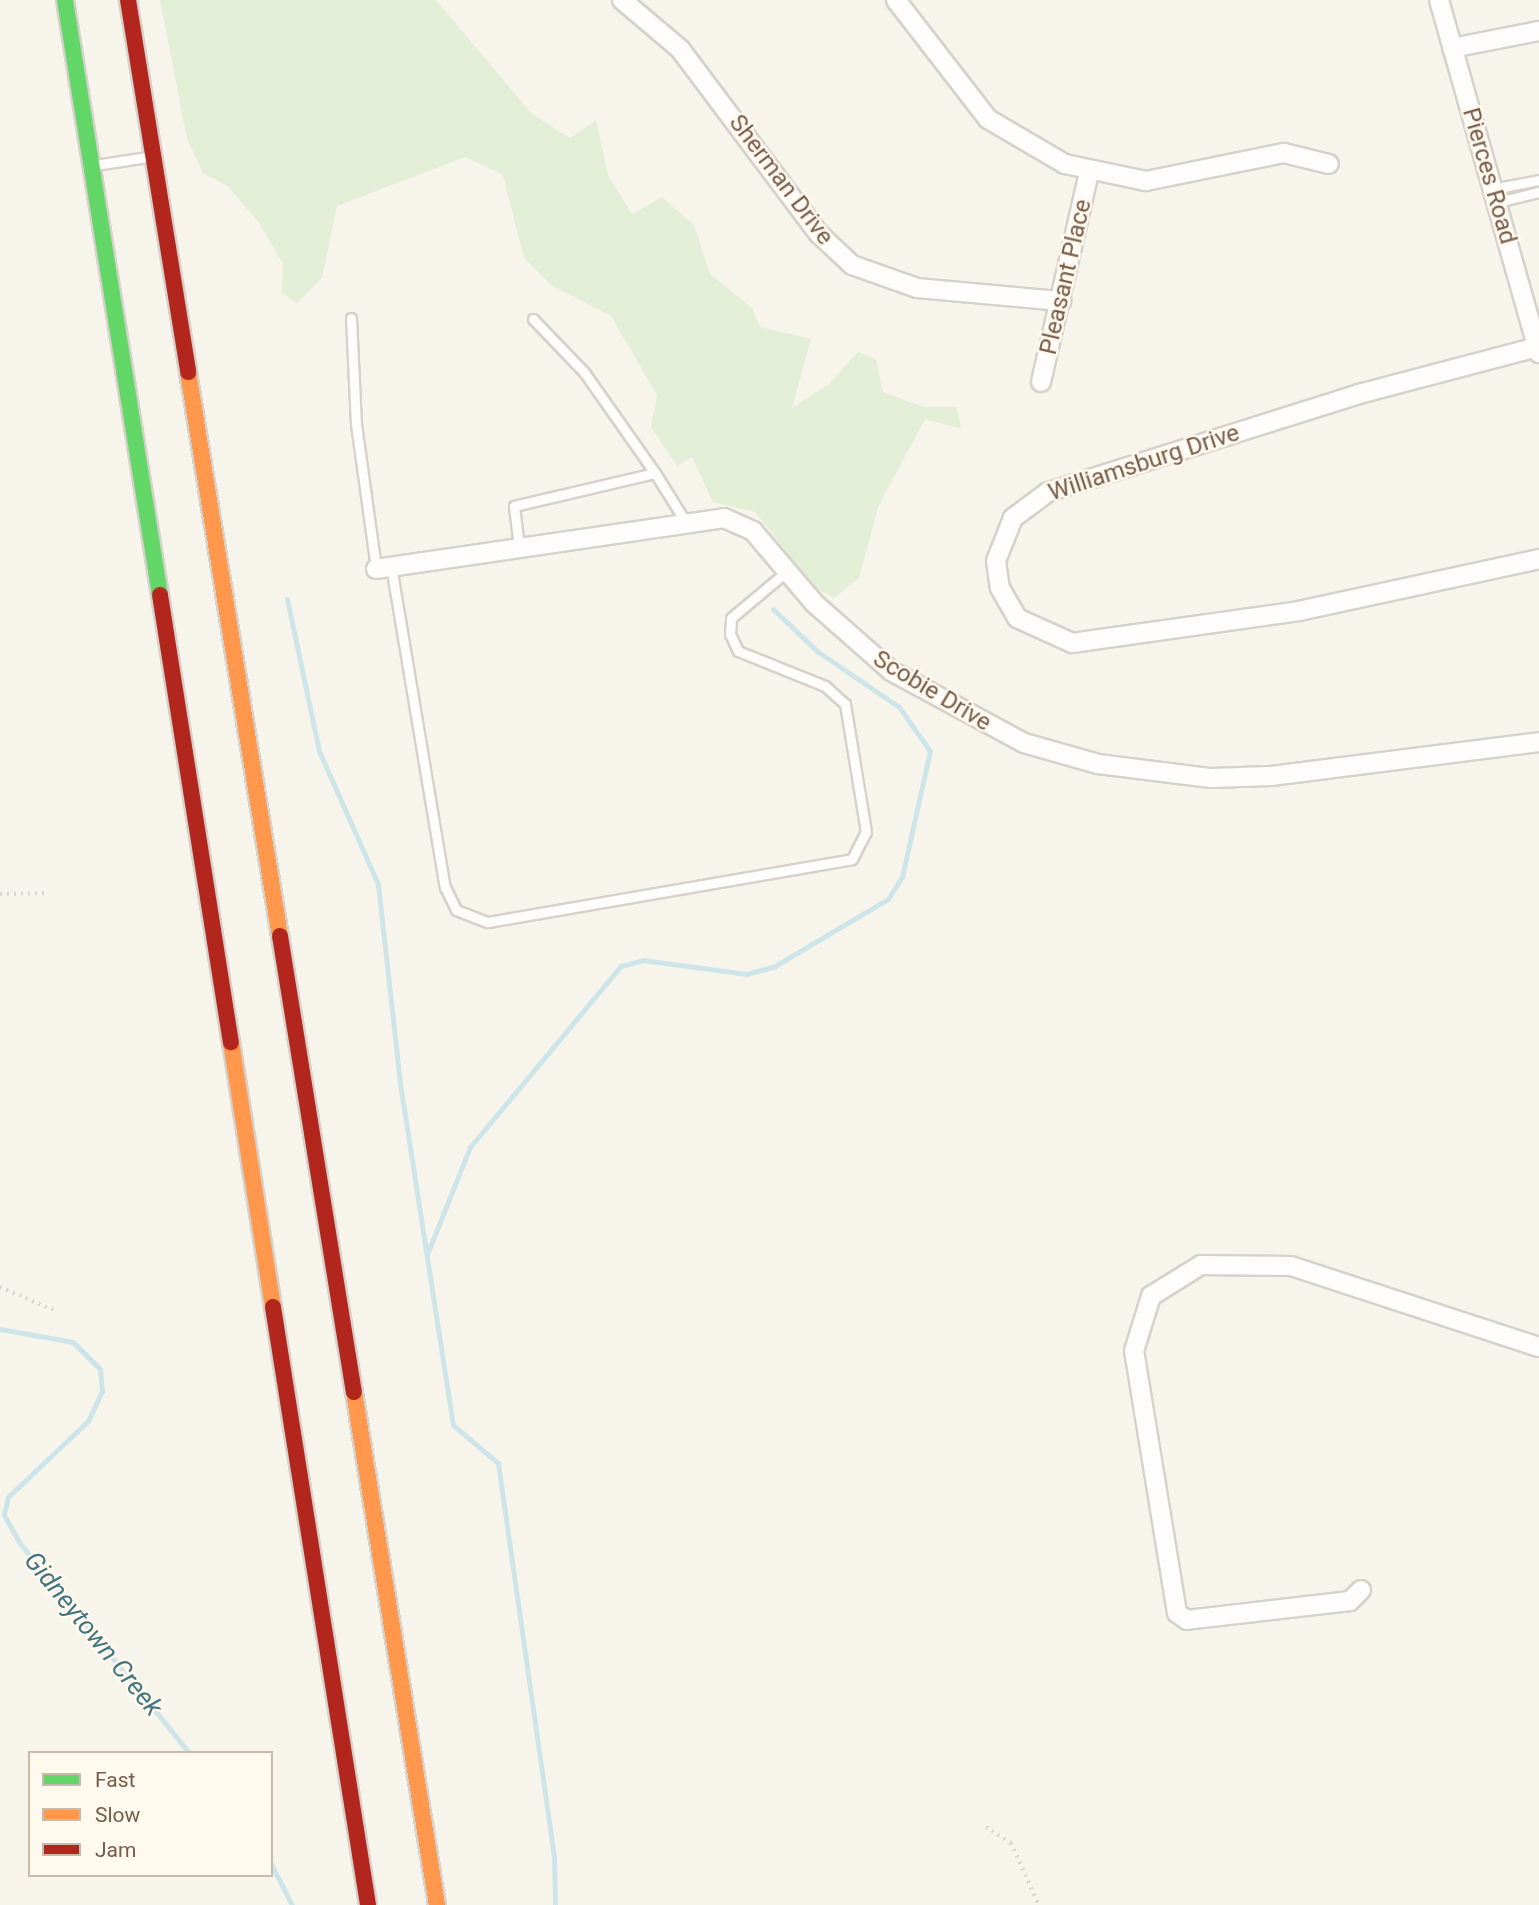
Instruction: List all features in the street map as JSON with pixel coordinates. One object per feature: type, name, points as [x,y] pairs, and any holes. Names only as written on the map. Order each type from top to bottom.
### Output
[{"type":"highway","points":[[65,0],[368,1905]]},
{"type":"highway","points":[[128,0],[437,1905]]},
{"type":"street","name":"Sherman Drive","points":[[622,0],[680,49],[819,234],[852,265],[917,288],[1061,301]]},
{"type":"street","points":[[896,0],[988,118],[1012,137],[1090,172],[1146,181],[1284,153],[1329,164]]},
{"type":"street","name":"Pierces Road","points":[[1439,0],[1497,195],[1538,350]]},
{"type":"street","points":[[1452,48],[1539,32]]},
{"type":"street","name":"Pleasant Place","points":[[1041,382],[1090,172]]},
{"type":"street","name":"Williamsburg Drive","points":[[1538,350],[1359,394],[1048,492],[1013,518],[996,561],[1000,588],[1017,618],[1072,643],[1299,611],[1539,559]]},
{"type":"street","name":"Scobie Drive","points":[[384,568],[685,521],[737,522],[891,671],[1024,743],[1098,764],[1211,778],[1271,776],[1539,742]]},
{"type":"street","points":[[1361,1590],[1350,1601],[1187,1620],[1177,1613],[1134,1351],[1151,1296],[1201,1265],[1291,1266],[1539,1347]]},
{"type":"lane","points":[[90,166],[152,156]]},
{"type":"lane","points":[[1539,180],[1503,187],[1497,195],[1506,200],[1539,192]]},
{"type":"lane","points":[[351,318],[356,425],[445,887],[456,910],[488,922],[840,864],[857,853],[866,832],[845,704],[825,686],[738,651],[730,634],[731,618],[787,571]]},
{"type":"lane","points":[[533,319],[584,372],[656,473],[685,521]]},
{"type":"lane","points":[[519,547],[514,506],[656,473]]},
{"type":"path","points":[[0,894],[49,893]]},
{"type":"path","points":[[0,1287],[57,1311]]},
{"type":"path","points":[[986,1827],[1011,1843],[1039,1905]]},
{"type":"green space","points":[[160,0],[436,0],[532,114],[570,138],[596,120],[608,175],[632,214],[662,197],[694,225],[710,274],[752,308],[760,327],[811,339],[792,408],[829,384],[858,352],[876,359],[883,392],[923,407],[956,407],[962,429],[925,419],[878,507],[859,578],[834,598],[815,588],[755,512],[713,502],[692,457],[677,466],[651,427],[657,395],[611,316],[551,285],[524,258],[503,175],[465,157],[337,206],[322,278],[297,303],[282,293],[283,264],[259,223],[228,186],[203,173],[187,139]]},
{"type":"waterway","points":[[287,599],[319,751],[378,884],[400,1083],[453,1425],[498,1463],[554,1856],[555,1905]]},
{"type":"waterway","points":[[428,1252],[470,1147],[621,966],[643,960],[746,974],[775,966],[888,899],[902,877],[930,751],[899,707],[817,651],[773,609]]},
{"type":"waterway","name":"Gidneytown Creek","points":[[0,1329],[73,1342],[100,1369],[102,1391],[88,1421],[8,1497],[4,1515],[19,1542],[187,1751]]},
{"type":"waterway","name":"Gidneytown Creek","points":[[273,1868],[292,1905]]},
{"type":"traffic: fast","points":[[65,0],[160,595]]},
{"type":"traffic: slow","points":[[188,372],[280,936]]},
{"type":"traffic: slow","points":[[231,1042],[273,1307]]},
{"type":"traffic: slow","points":[[354,1392],[437,1905]]},
{"type":"traffic: jam","points":[[128,0],[188,372]]},
{"type":"traffic: jam","points":[[160,595],[231,1042]]},
{"type":"traffic: jam","points":[[280,936],[354,1392]]},
{"type":"traffic: jam","points":[[273,1307],[368,1905]]}]
